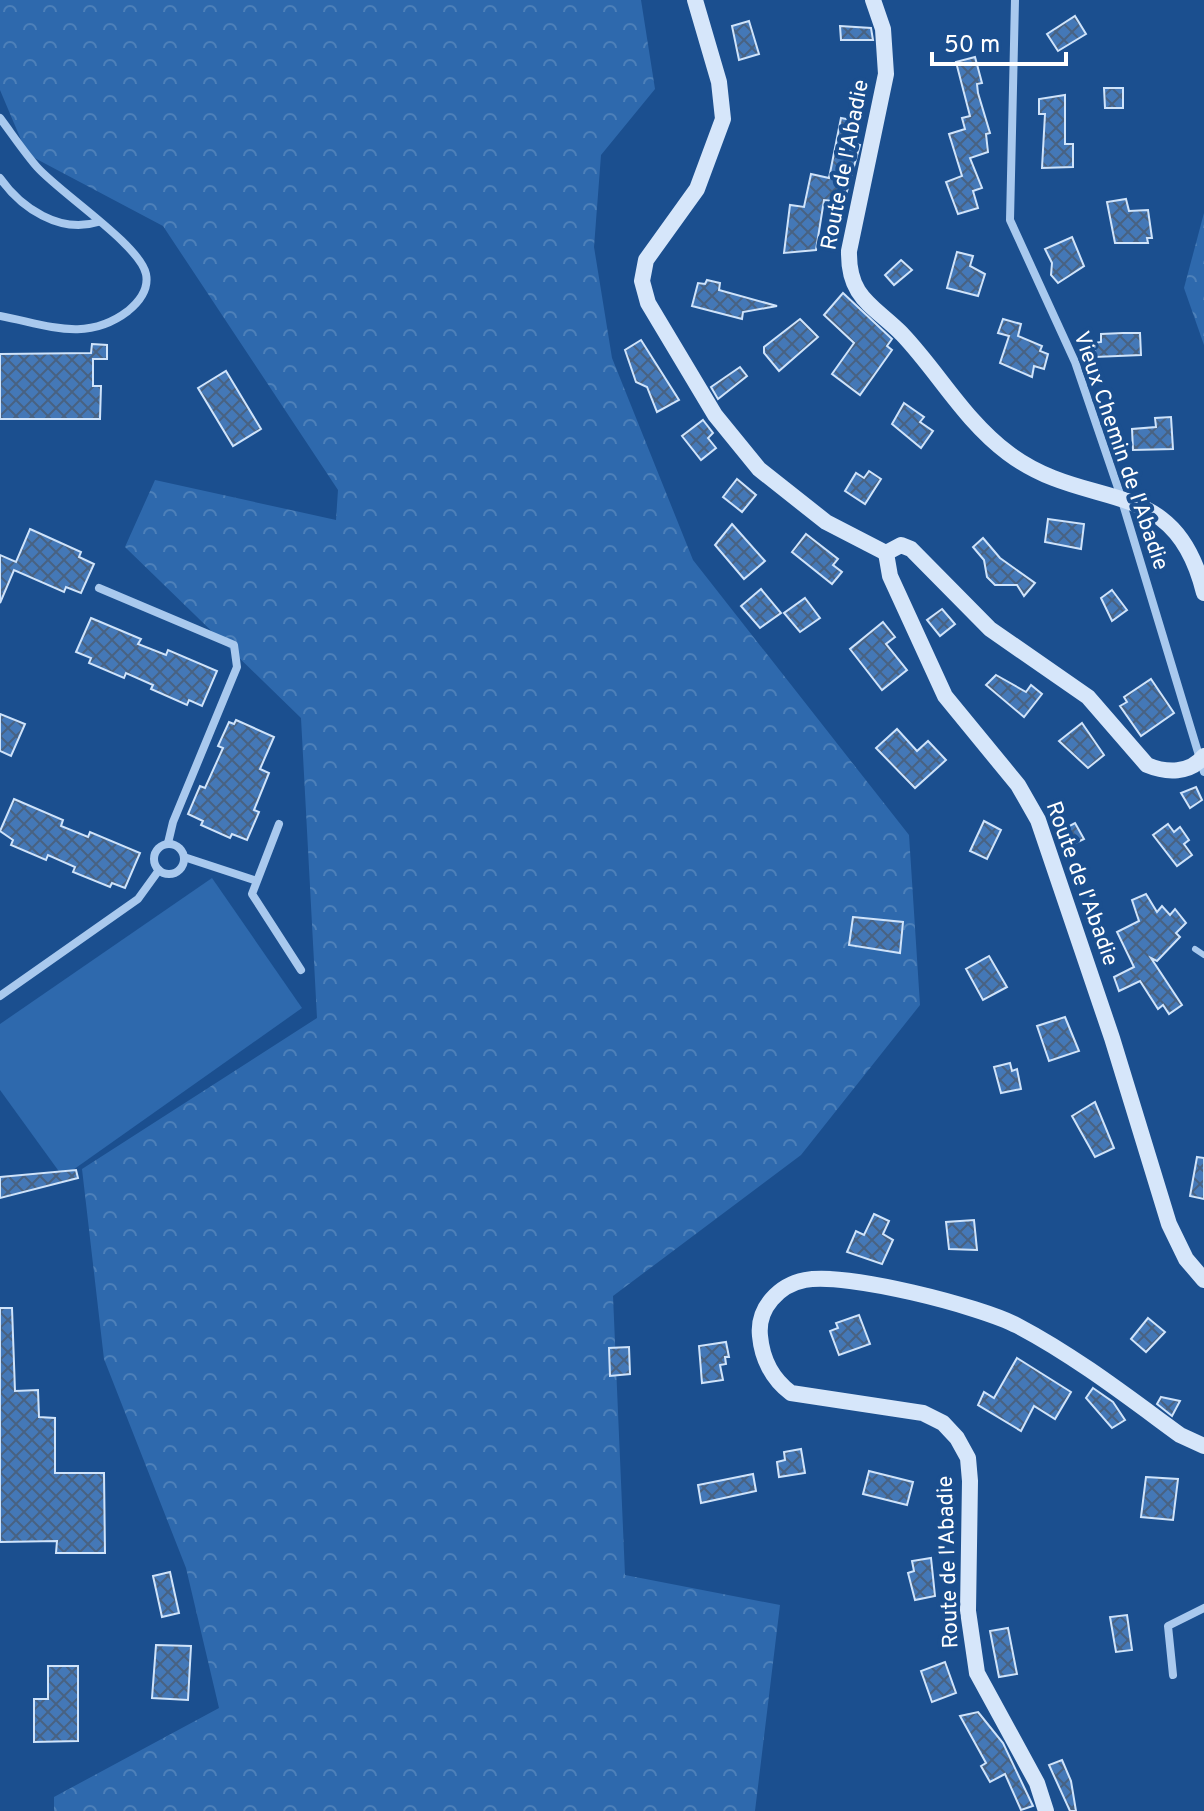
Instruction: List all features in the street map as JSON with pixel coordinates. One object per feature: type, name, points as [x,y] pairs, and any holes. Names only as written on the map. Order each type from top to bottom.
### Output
[{"type":"street","points":[[695,0],[719,82],[723,119],[697,189],[646,260],[642,281],[648,303],[715,415],[759,469],[826,522],[886,553],[901,545],[911,549],[990,629],[1088,697],[1147,765],[1160,771],[1174,771],[1202,763]]},
{"type":"street","name":"Route de l'Abadie","points":[[873,0],[883,29],[886,74],[849,251],[851,280],[858,294],[903,336],[957,404],[1009,454],[1057,480],[1144,507],[1171,524],[1191,556],[1204,593]]},
{"type":"street","name":"Vieux Chemin de l'Abadie","points":[[1015,0],[1010,220],[1075,362],[1122,500],[1202,763]]},
{"type":"street","points":[[0,118],[38,168],[132,252],[146,271],[144,292],[132,307],[108,326],[83,332],[0,316]]},
{"type":"street","points":[[0,178],[22,205],[44,216],[68,225],[85,226],[98,222]]},
{"type":"street","name":"Route de l'Abadie","points":[[886,553],[890,576],[945,696],[1018,785],[1038,820],[1117,1052],[1169,1224],[1186,1259],[1204,1280]]},
{"type":"street","points":[[99,588],[234,645],[237,667],[173,822],[168,843],[159,848],[154,856],[159,870]]},
{"type":"street","points":[[279,824],[251,888],[255,902],[301,970]]},
{"type":"street","points":[[159,870],[174,873],[182,867],[184,857],[180,849],[168,843]]},
{"type":"street","points":[[184,857],[254,880]]},
{"type":"street","points":[[0,996],[138,899],[159,870]]},
{"type":"street","name":"Route de l'Abadie","points":[[1046,1811],[1037,1783],[977,1673],[968,1611],[970,1481],[968,1458],[957,1438],[943,1423],[923,1413],[791,1393],[776,1379],[763,1356],[761,1319],[770,1299],[793,1283],[806,1279],[853,1282],[961,1304],[1016,1325],[1044,1341],[1180,1435],[1204,1446]]},
{"type":"street","points":[[1173,1675],[1168,1626],[1204,1608]]},
{"type":"lane","points":[[1195,949],[1204,955]]},
{"type":"green space","points":[[0,0],[641,0],[655,89],[601,155],[594,247],[612,358],[693,560],[909,835],[920,1005],[801,1155],[613,1296],[625,1575],[780,1605],[755,1811],[54,1811],[54,1797],[219,1708],[186,1568],[104,1359],[82,1169],[317,1018],[301,718],[125,547],[155,480],[336,520],[338,490],[163,226],[27,154],[0,90]]},
{"type":"green space","points":[[1204,213],[1204,345],[1184,288]]},
{"type":"green space","points":[[212,878],[302,1008],[63,1177],[0,1090],[0,1024]]},
{"type":"building","points":[[1075,16],[1086,34],[1058,51],[1047,34]]},
{"type":"building","points":[[749,21],[759,54],[739,60],[732,26]]},
{"type":"building","points":[[840,26],[871,28],[873,40],[841,40]]},
{"type":"building","points":[[975,57],[982,83],[977,84],[978,93],[990,133],[986,134],[988,152],[970,158],[982,188],[973,191],[978,208],[958,214],[946,182],[962,176],[949,134],[965,129],[962,118],[970,116],[956,62]]},
{"type":"building","points":[[1104,88],[1123,88],[1123,108],[1105,108]]},
{"type":"building","points":[[1065,95],[1065,144],[1073,144],[1073,167],[1042,168],[1045,114],[1039,114],[1039,99]]},
{"type":"building","points":[[841,118],[857,121],[852,143],[860,145],[844,202],[824,200],[816,250],[784,253],[790,205],[804,207],[811,174],[829,178]]},
{"type":"building","points":[[1126,199],[1129,211],[1148,210],[1152,238],[1147,238],[1148,243],[1115,243],[1107,202]]},
{"type":"building","points":[[1072,237],[1084,266],[1058,283],[1051,275],[1052,263],[1045,249]]},
{"type":"building","points":[[957,252],[973,256],[970,266],[985,274],[978,296],[947,288]]},
{"type":"building","points":[[901,260],[912,270],[894,285],[885,275]]},
{"type":"building","points":[[707,280],[720,283],[719,290],[777,306],[743,312],[742,319],[692,306],[698,283],[705,284]]},
{"type":"building","points":[[843,293],[892,339],[887,346],[892,350],[860,395],[832,374],[854,343],[824,315]]},
{"type":"building","points":[[800,319],[818,337],[779,371],[764,353],[764,347]]},
{"type":"building","points":[[1003,319],[1021,324],[1018,336],[1042,346],[1040,351],[1048,354],[1044,369],[1034,366],[1032,377],[1000,363],[1009,336],[998,333]]},
{"type":"building","points":[[1140,333],[1141,355],[1095,357],[1094,343],[1101,342],[1101,334]]},
{"type":"building","points":[[641,340],[679,400],[657,412],[647,387],[636,382],[625,350]]},
{"type":"building","points":[[92,344],[107,345],[107,359],[93,359],[93,386],[101,386],[100,419],[0,419],[0,354],[91,353]]},
{"type":"building","points":[[740,367],[747,376],[718,399],[711,387]]},
{"type":"building","points":[[226,371],[261,429],[233,446],[198,388]]},
{"type":"building","points":[[904,403],[924,417],[920,422],[933,431],[921,448],[892,424]]},
{"type":"building","points":[[1171,417],[1173,449],[1133,450],[1132,429],[1156,427],[1155,418]]},
{"type":"building","points":[[703,420],[713,433],[708,438],[716,448],[701,460],[682,436]]},
{"type":"building","points":[[869,471],[881,479],[865,504],[845,491],[856,473],[864,478]]},
{"type":"building","points":[[737,479],[756,495],[742,512],[723,497]]},
{"type":"building","points":[[1048,519],[1084,524],[1081,549],[1045,542]]},
{"type":"building","points":[[732,524],[765,561],[744,579],[715,545]]},
{"type":"building","points":[[30,529],[81,552],[79,557],[94,564],[81,593],[66,587],[64,592],[14,570],[0,603],[0,555],[16,562]]},
{"type":"building","points":[[806,534],[838,559],[833,565],[842,572],[832,584],[792,552]]},
{"type":"building","points":[[983,538],[1000,558],[1035,583],[1024,596],[1017,585],[995,585],[987,577],[984,560],[973,547]]},
{"type":"building","points":[[761,589],[781,613],[760,628],[741,606]]},
{"type":"building","points":[[1112,590],[1127,610],[1112,621],[1101,598]]},
{"type":"building","points":[[805,598],[820,618],[800,632],[784,613]]},
{"type":"building","points":[[942,609],[955,624],[940,636],[927,620]]},
{"type":"building","points":[[91,618],[141,639],[138,644],[166,655],[168,650],[217,671],[202,706],[189,700],[187,705],[151,689],[153,685],[126,673],[124,678],[89,663],[91,658],[76,652]]},
{"type":"building","points":[[883,622],[895,637],[886,644],[907,670],[882,690],[850,649]]},
{"type":"building","points":[[996,675],[1026,692],[1031,685],[1042,694],[1024,717],[986,685]]},
{"type":"building","points":[[1151,679],[1174,713],[1141,736],[1120,706],[1127,702],[1124,697]]},
{"type":"building","points":[[0,714],[25,724],[11,756],[0,751]]},
{"type":"building","points":[[236,720],[274,737],[260,769],[269,773],[254,810],[259,812],[247,840],[232,834],[230,838],[201,825],[203,821],[188,814],[200,786],[205,788],[223,748],[218,746],[229,722],[234,724]]},
{"type":"building","points":[[1082,723],[1104,755],[1088,768],[1059,741]]},
{"type":"building","points":[[897,729],[917,751],[928,741],[946,760],[915,788],[876,748]]},
{"type":"building","points":[[1196,787],[1202,800],[1190,808],[1181,793]]},
{"type":"building","points":[[14,799],[63,820],[61,826],[88,837],[90,832],[140,853],[125,888],[112,883],[110,887],[73,872],[75,867],[48,855],[46,860],[11,845],[13,840],[0,831]]},
{"type":"building","points":[[984,821],[1001,830],[987,859],[970,851]]},
{"type":"building","points":[[1075,823],[1084,839],[1067,847],[1058,832]]},
{"type":"building","points":[[1168,824],[1174,832],[1180,827],[1189,840],[1184,844],[1192,855],[1177,866],[1153,835]]},
{"type":"building","points":[[1146,894],[1157,912],[1162,906],[1170,915],[1175,909],[1186,923],[1176,933],[1180,937],[1157,961],[1151,958],[1182,1005],[1169,1014],[1163,1005],[1158,1009],[1140,981],[1119,991],[1114,977],[1134,967],[1117,932],[1139,921],[1132,900]]},
{"type":"building","points":[[853,917],[903,922],[900,953],[849,945]]},
{"type":"building","points":[[989,956],[1007,987],[983,1000],[966,969]]},
{"type":"building","points":[[1065,1017],[1079,1051],[1049,1061],[1037,1026]]},
{"type":"building","points":[[1010,1063],[1012,1071],[1017,1069],[1021,1089],[1001,1093],[994,1067]]},
{"type":"building","points":[[1095,1102],[1114,1148],[1095,1157],[1072,1116]]},
{"type":"building","points":[[1197,1157],[1204,1158],[1204,1199],[1190,1196]]},
{"type":"building","points":[[76,1170],[78,1178],[0,1198],[0,1177]]},
{"type":"building","points":[[874,1214],[889,1221],[883,1234],[893,1240],[882,1264],[847,1252],[856,1231],[864,1235]]},
{"type":"building","points":[[974,1220],[977,1250],[949,1249],[946,1222]]},
{"type":"building","points":[[0,1308],[12,1308],[15,1391],[38,1390],[39,1417],[55,1418],[55,1473],[104,1473],[105,1553],[56,1553],[57,1541],[0,1542]]},
{"type":"building","points":[[859,1315],[870,1344],[839,1355],[830,1331],[838,1328],[836,1323]]},
{"type":"building","points":[[1148,1318],[1165,1332],[1146,1352],[1131,1339]]},
{"type":"building","points":[[726,1342],[729,1357],[725,1357],[726,1364],[720,1365],[723,1380],[702,1383],[699,1346]]},
{"type":"building","points":[[629,1347],[630,1374],[610,1376],[609,1348]]},
{"type":"building","points":[[1017,1358],[1071,1392],[1055,1419],[1034,1406],[1021,1431],[978,1405],[984,1392],[994,1398]]},
{"type":"building","points":[[1093,1388],[1113,1402],[1125,1420],[1112,1428],[1086,1398]]},
{"type":"building","points":[[1161,1397],[1180,1401],[1172,1416],[1157,1404]]},
{"type":"building","points":[[801,1449],[805,1473],[779,1477],[777,1462],[785,1460],[784,1452]]},
{"type":"building","points":[[869,1471],[913,1482],[907,1505],[863,1494]]},
{"type":"building","points":[[753,1474],[756,1491],[701,1503],[698,1485]]},
{"type":"building","points":[[1146,1477],[1178,1479],[1173,1520],[1141,1517]]},
{"type":"building","points":[[931,1558],[935,1596],[915,1600],[908,1573],[914,1571],[912,1561]]},
{"type":"building","points":[[170,1572],[179,1613],[162,1617],[153,1576]]},
{"type":"building","points":[[1127,1615],[1132,1650],[1116,1652],[1110,1617]]},
{"type":"building","points":[[1008,1628],[1017,1674],[999,1677],[990,1631]]},
{"type":"building","points":[[156,1645],[191,1646],[188,1700],[152,1698]]},
{"type":"building","points":[[945,1662],[956,1693],[932,1702],[921,1671]]},
{"type":"building","points":[[48,1666],[78,1666],[78,1741],[34,1742],[34,1699],[48,1699]]},
{"type":"building","points":[[978,1712],[1003,1743],[1033,1806],[1021,1810],[1005,1774],[990,1782],[981,1766],[986,1763],[960,1716]]},
{"type":"building","points":[[1062,1760],[1071,1781],[1076,1811],[1070,1811],[1049,1765]]}]
